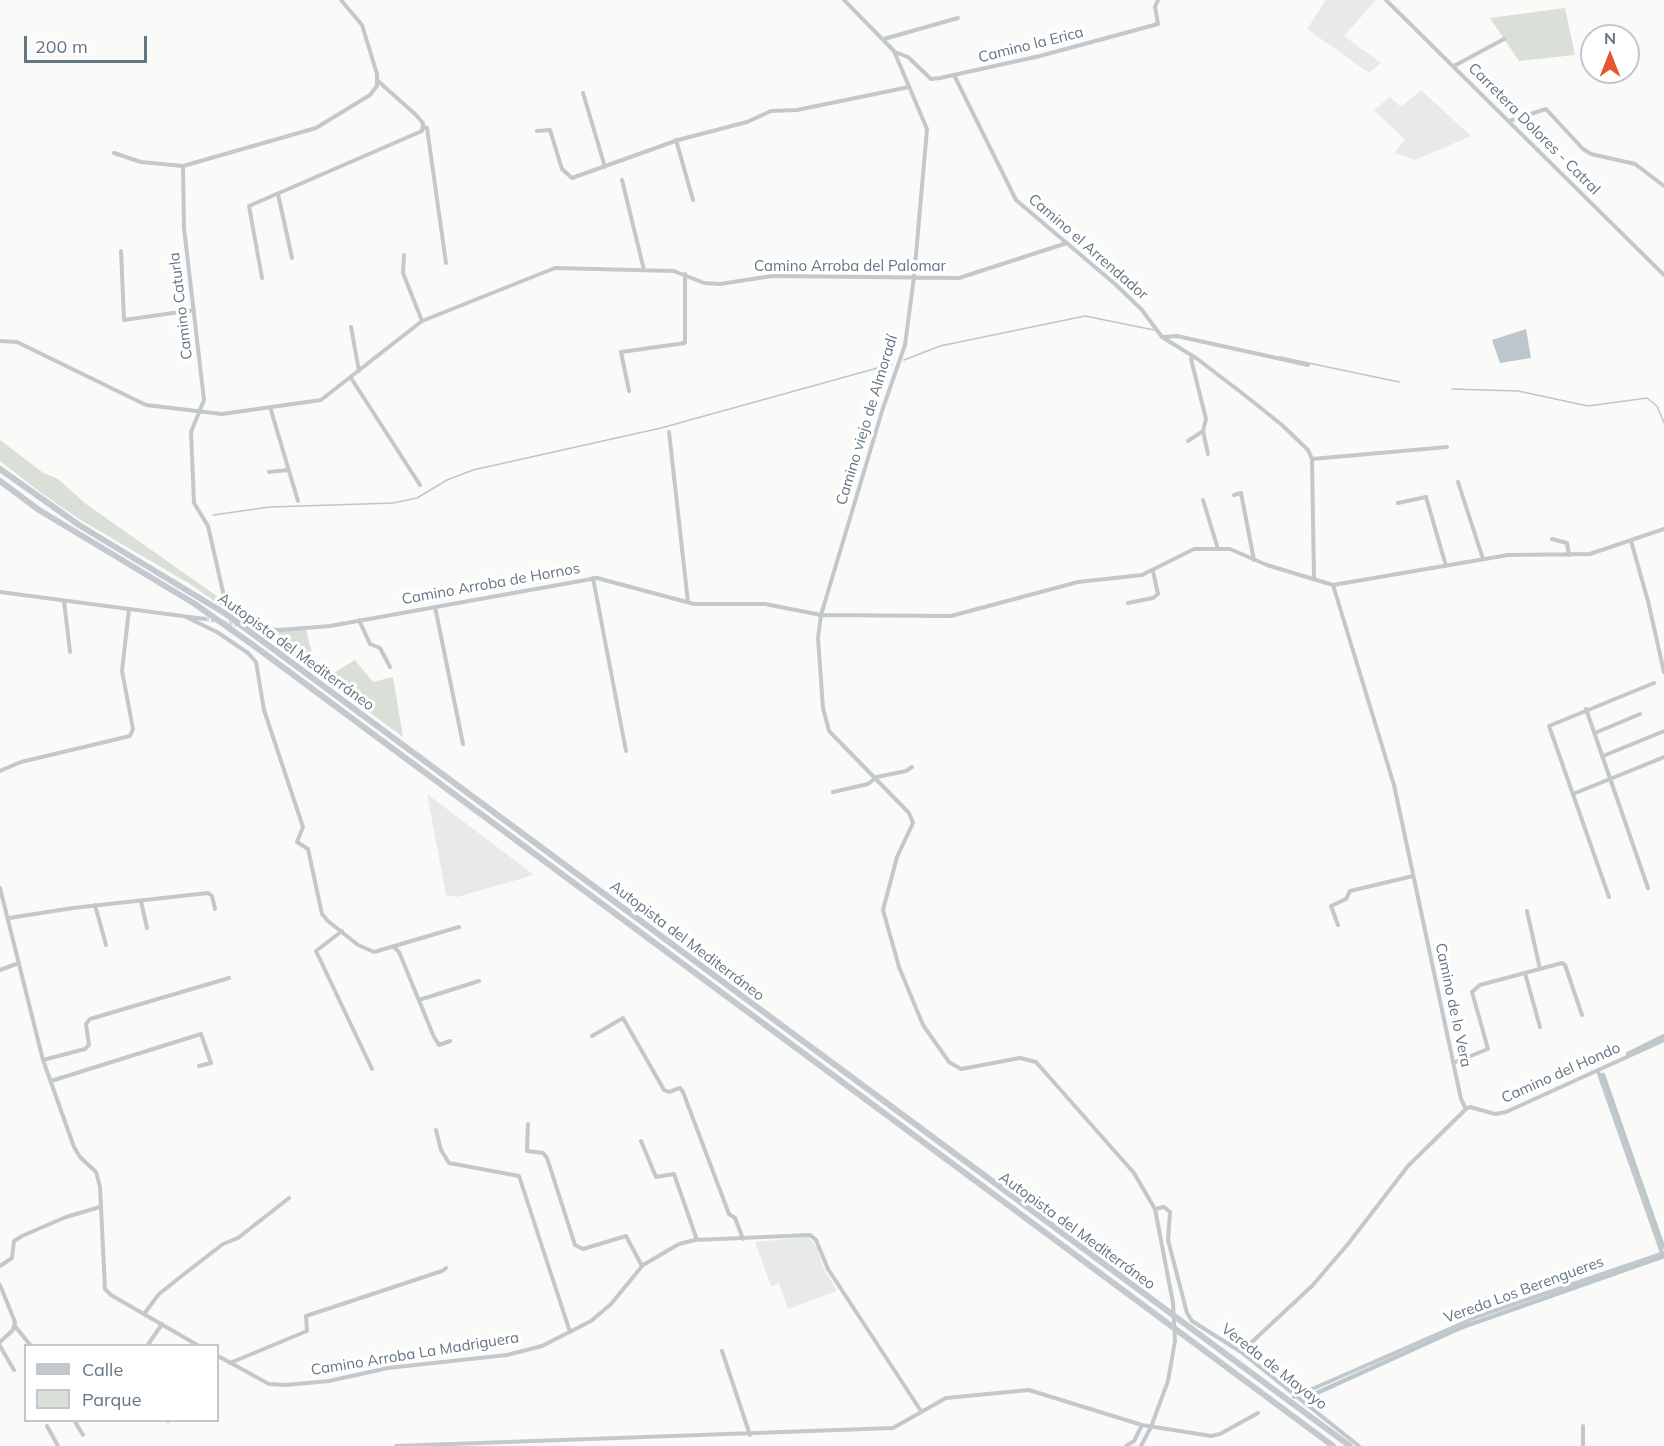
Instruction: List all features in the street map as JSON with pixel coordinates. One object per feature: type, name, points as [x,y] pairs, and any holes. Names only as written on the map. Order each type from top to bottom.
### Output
[{"type":"highway","name":"Autopista del Mediterráneo","points":[[0,469],[79,525],[226,614],[1350,1446]]},
{"type":"highway","name":"Autopista del Mediterráneo","points":[[0,481],[39,510],[195,604],[253,645],[1333,1446]]},
{"type":"street","points":[[114,153],[141,162],[183,166],[316,128],[370,95],[377,86],[377,81],[362,25],[340,0]]},
{"type":"street","name":"Camino viejo de Almoradí","points":[[843,0],[894,51],[927,129],[914,278],[905,345],[883,408],[821,615],[818,638],[822,696],[829,731],[909,813],[913,823],[891,873],[884,903],[884,917],[899,967],[923,1025],[949,1062],[961,1069],[1020,1058],[1036,1062],[1134,1173],[1155,1209],[1172,1293],[1174,1351],[1168,1381],[1151,1427],[1141,1446]]},
{"type":"street","name":"Camino la Erica","points":[[894,51],[908,57],[931,79],[954,75],[1040,56],[1158,24],[1155,7],[1158,0]]},
{"type":"street","name":"Carretera Dolores - Catral","points":[[1386,0],[1664,275]]},
{"type":"street","points":[[884,39],[958,18]]},
{"type":"street","points":[[1454,66],[1504,39]]},
{"type":"street","name":"Camino el Arrendador","points":[[954,75],[1016,200],[1129,297],[1162,337],[1193,356],[1282,425],[1302,443],[1312,459]]},
{"type":"street","points":[[377,81],[415,114],[424,128],[427,128],[446,263]]},
{"type":"street","points":[[537,131],[550,130],[562,169],[572,178],[676,140],[747,122],[771,111],[797,110],[909,87]]},
{"type":"street","points":[[583,93],[605,167]]},
{"type":"street","points":[[1509,121],[1546,109],[1583,149],[1591,154],[1635,164],[1664,186]]},
{"type":"street","points":[[262,278],[249,207],[422,131],[424,128]]},
{"type":"street","points":[[676,140],[693,200]]},
{"type":"street","name":"Camino Caturla","points":[[183,166],[184,228],[204,399],[190,432],[194,503],[208,526],[225,601],[241,614],[264,624],[265,629]]},
{"type":"street","points":[[622,180],[644,270]]},
{"type":"street","points":[[278,194],[292,258]]},
{"type":"street","name":"Camino Arroba del Palomar","points":[[0,341],[16,342],[146,405],[222,414],[321,400],[422,321],[555,268],[674,271],[704,283],[720,284],[772,276],[959,278],[1067,243]]},
{"type":"street","points":[[121,251],[124,320],[194,310]]},
{"type":"street","points":[[404,255],[404,273],[422,321]]},
{"type":"street","points":[[629,392],[621,352],[685,343],[685,274]]},
{"type":"street","points":[[351,327],[359,371]]},
{"type":"street","points":[[1162,337],[1177,336],[1308,365]]},
{"type":"street","points":[[1193,356],[1191,359],[1206,419],[1203,431],[1208,454]]},
{"type":"street","points":[[351,378],[420,485]]},
{"type":"street","points":[[270,407],[298,501]]},
{"type":"street","points":[[1188,441],[1203,431]]},
{"type":"street","points":[[669,432],[688,602]]},
{"type":"street","points":[[1314,579],[1312,459],[1447,447]]},
{"type":"street","points":[[269,472],[288,470]]},
{"type":"street","points":[[1458,482],[1483,559]]},
{"type":"street","points":[[1234,495],[1241,493],[1254,560]]},
{"type":"street","points":[[1398,503],[1426,497],[1446,566]]},
{"type":"street","points":[[1203,500],[1218,549]]},
{"type":"street","name":"Camino Arroba de Hornos","points":[[256,628],[330,626],[593,578],[688,602],[765,604],[821,615],[955,615],[1078,582],[1133,577],[1153,571],[1194,549],[1230,549],[1254,560],[1333,585],[1508,555],[1590,554],[1664,529]]},
{"type":"street","points":[[1552,540],[1567,543],[1569,555]]},
{"type":"street","points":[[1630,542],[1648,601],[1664,672]]},
{"type":"street","points":[[1128,603],[1153,598],[1158,594],[1153,571]]},
{"type":"street","points":[[593,578],[626,751]]},
{"type":"street","name":"Camino de lo Vera","points":[[1333,585],[1394,785],[1453,1063],[1461,1099],[1466,1109]]},
{"type":"street","points":[[0,592],[205,619]]},
{"type":"street","points":[[64,601],[70,652]]},
{"type":"street","points":[[435,607],[463,744]]},
{"type":"street","points":[[0,771],[21,762],[130,736],[133,729],[122,671],[129,609]]},
{"type":"street","points":[[186,617],[217,632],[256,662],[264,710],[303,827],[297,842],[308,849],[322,914],[368,951],[374,952],[459,927]]},
{"type":"street","points":[[359,620],[370,644],[380,648],[390,667]]},
{"type":"street","points":[[1609,897],[1549,726],[1654,683]]},
{"type":"street","points":[[1586,709],[1648,888]]},
{"type":"street","points":[[1595,734],[1640,714]]},
{"type":"street","points":[[1603,756],[1664,731]]},
{"type":"street","points":[[1573,794],[1664,757]]},
{"type":"street","points":[[833,792],[868,784],[875,779],[906,771],[912,767]]},
{"type":"street","points":[[1338,925],[1331,906],[1346,899],[1350,891],[1413,876]]},
{"type":"street","points":[[0,888],[2,904],[9,918],[42,1060],[74,1147],[80,1157],[96,1172],[105,1289],[111,1295],[196,1344]]},
{"type":"street","points":[[9,918],[208,893],[212,896],[215,909]]},
{"type":"street","points":[[141,901],[147,928]]},
{"type":"street","points":[[95,906],[106,945]]},
{"type":"street","points":[[1527,911],[1540,969]]},
{"type":"street","points":[[342,931],[336,938],[316,951],[372,1069]]},
{"type":"street","points":[[391,946],[395,946],[399,952],[439,1045],[450,1041]]},
{"type":"street","points":[[0,970],[19,963]]},
{"type":"street","points":[[1453,1063],[1488,1049],[1473,992],[1476,988],[1562,963],[1582,1015]]},
{"type":"street","points":[[1525,973],[1540,1027]]},
{"type":"street","points":[[42,1060],[85,1049],[89,1045],[86,1024],[90,1018],[230,978]]},
{"type":"street","points":[[419,1000],[479,981]]},
{"type":"street","points":[[592,1036],[623,1018],[664,1090],[669,1092],[680,1088],[683,1092],[729,1214],[735,1218],[743,1239]]},
{"type":"street","points":[[51,1081],[201,1034],[211,1063],[199,1066]]},
{"type":"street","name":"Camino del Hondo","points":[[1466,1109],[1470,1107],[1494,1114],[1506,1112],[1664,1040]]},
{"type":"street","points":[[1598,1071],[1663,1253]]},
{"type":"street","points":[[1241,1352],[1312,1286],[1348,1244],[1407,1166],[1466,1109]]},
{"type":"street","points":[[528,1124],[527,1151],[543,1153],[547,1158],[575,1245],[583,1249],[626,1236],[642,1266]]},
{"type":"street","points":[[436,1130],[441,1150],[449,1163],[519,1176],[570,1332]]},
{"type":"street","points":[[642,1142],[656,1177],[674,1174],[697,1240]]},
{"type":"street","points":[[144,1314],[159,1294],[180,1276],[223,1244],[238,1238],[289,1198]]},
{"type":"street","points":[[0,1266],[12,1258],[15,1241],[22,1236],[66,1217],[100,1207]]},
{"type":"street","name":"Vereda de Mayayo","points":[[1155,1209],[1164,1207],[1170,1212],[1168,1240],[1187,1313],[1192,1321],[1241,1352],[1294,1397],[1359,1446]]},
{"type":"street","name":"Camino Arroba La Madriguera","points":[[219,1357],[269,1384],[329,1381],[388,1368],[507,1355],[542,1346],[601,1313],[642,1266],[664,1251],[697,1240],[810,1235],[816,1240],[828,1269],[921,1411]]},
{"type":"street","name":"Vereda Los Berengueres","points":[[1294,1397],[1479,1316],[1663,1253]]},
{"type":"street","points":[[230,1363],[307,1331],[306,1316],[446,1268]]},
{"type":"street","points":[[0,1285],[10,1306],[14,1325],[30,1344]]},
{"type":"street","points":[[148,1344],[162,1324]]},
{"type":"street","points":[[14,1325],[0,1344],[14,1370]]},
{"type":"street","points":[[722,1351],[750,1435]]},
{"type":"street","points":[[396,1446],[750,1435],[892,1428],[946,1398],[1029,1390],[1142,1425],[1211,1436],[1220,1434],[1258,1413]]},
{"type":"street","points":[[75,1422],[83,1435]]},
{"type":"street","points":[[1126,1446],[1134,1441],[1142,1425]]},
{"type":"street","points":[[47,1426],[58,1446]]},
{"type":"street","points":[[1583,1426],[1583,1446]]},
{"type":"shaded area","points":[[1326,0],[1376,0],[1344,36],[1381,63],[1369,73],[1307,29]]},
{"type":"shaded area","points":[[1421,90],[1471,136],[1415,160],[1394,153],[1405,140],[1374,110],[1390,97],[1401,107]]},
{"type":"shaded area","points":[[1526,329],[1531,358],[1500,363],[1492,340]]},
{"type":"shaded area","points":[[427,794],[534,875],[457,897],[446,895]]},
{"type":"shaded area","points":[[808,1237],[817,1248],[823,1267],[837,1291],[788,1309],[779,1283],[771,1286],[755,1242]]},
{"type":"green space","points":[[1565,8],[1575,55],[1519,61],[1490,18]]},
{"type":"green space","points":[[0,440],[42,472],[58,479],[86,504],[221,599],[244,618],[254,622],[255,626],[247,624],[190,584],[79,519],[40,492],[0,461]]},
{"type":"green space","points":[[258,630],[306,630],[316,668],[327,677],[355,660],[373,682],[393,677],[403,737]]},
{"type":"waterway","points":[[904,360],[940,346],[1085,316],[1154,330]]},
{"type":"waterway","points":[[1280,357],[1399,382]]},
{"type":"waterway","points":[[213,515],[270,507],[393,503],[417,498],[447,480],[473,470],[661,428],[892,364]]},
{"type":"waterway","points":[[1452,389],[1518,391],[1588,406],[1647,398],[1657,406],[1664,423]]},
{"type":"waterway","points":[[1628,1054],[1664,1036]]},
{"type":"waterway","points":[[1603,1075],[1663,1247]]},
{"type":"waterway","points":[[1308,1397],[1460,1328],[1664,1256]]},
{"type":"tunnel","points":[[205,619],[238,625]]}]
